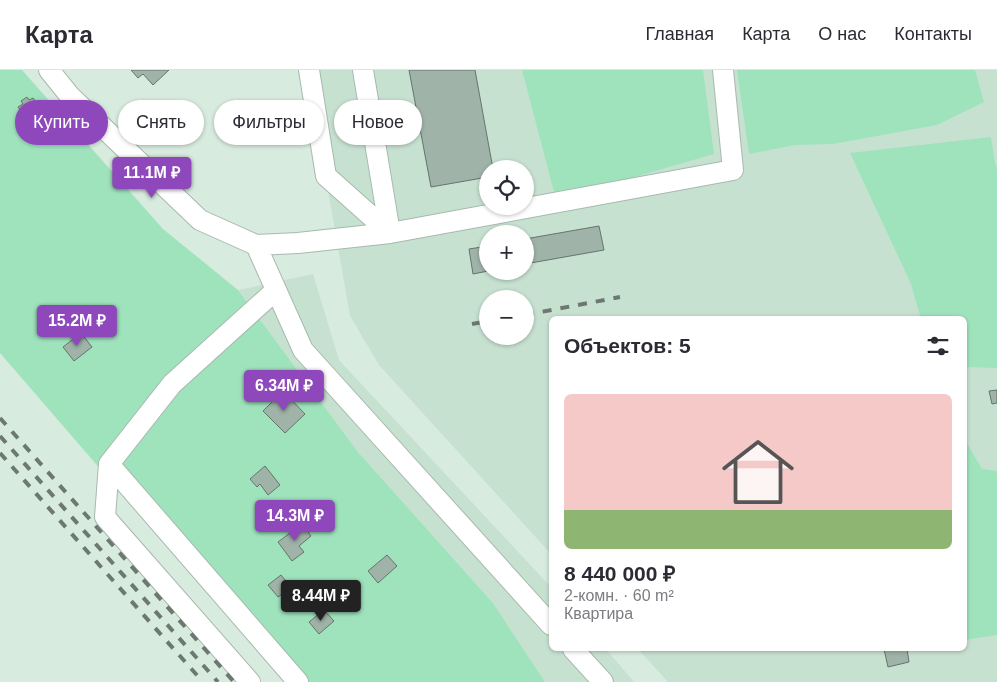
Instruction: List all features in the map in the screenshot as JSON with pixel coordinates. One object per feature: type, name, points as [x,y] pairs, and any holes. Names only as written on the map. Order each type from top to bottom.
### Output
[{"type":"street","points":[[49,70],[70,96],[200,220],[256,245],[298,243],[390,233],[733,170],[724,70]]},
{"type":"street","points":[[309,70],[326,176],[390,233]]},
{"type":"street","points":[[363,70],[390,233]]},
{"type":"street","points":[[256,245],[303,350],[549,623]]},
{"type":"street","points":[[250,682],[105,517],[108,464],[172,384],[276,290]]},
{"type":"street","points":[[108,464],[298,682]]},
{"type":"street","points":[[575,651],[603,682]]},
{"type":"shaded area","points":[[307,70],[997,70],[997,682],[668,682],[640,651],[967,651],[967,316],[549,316],[549,552],[379,365],[350,316],[320,145],[324,145],[324,100],[312,100]]},
{"type":"shaded area","points":[[313,274],[339,360],[549,585],[549,651],[608,651],[634,682],[545,682],[493,603],[358,452],[238,290]]},
{"type":"green space","points":[[0,70],[22,70],[49,100],[15,100],[15,145],[89,145],[163,229],[238,290],[358,452],[493,603],[545,682],[290,682],[102,471],[0,353]]},
{"type":"green space","points":[[522,70],[703,70],[714,154],[614,183],[554,192]]},
{"type":"green space","points":[[737,70],[975,70],[984,102],[937,125],[833,144],[795,145],[749,154]]},
{"type":"green space","points":[[991,137],[997,168],[997,368],[967,367],[967,316],[920,316],[911,284],[850,153]]},
{"type":"green space","points":[[967,443],[982,469],[997,471],[997,635],[967,640]]},
{"type":"building","points":[[131,70],[169,70],[153,85],[143,74],[138,78]]},
{"type":"building","points":[[409,70],[475,70],[491,160],[479,160],[479,179],[431,187],[422,139],[422,100],[415,100]]},
{"type":"building","points":[[599,226],[604,250],[534,262],[534,237]]},
{"type":"building","points":[[479,247],[479,273],[473,274],[469,249]]},
{"type":"building","points":[[51,307],[62,323],[48,333],[37,317]]},
{"type":"building","points":[[81,333],[92,347],[74,361],[63,347]]},
{"type":"building","points":[[997,390],[997,403],[992,404],[989,391]]},
{"type":"building","points":[[283,391],[305,414],[285,433],[263,411]]},
{"type":"building","points":[[265,466],[280,485],[268,495],[260,484],[257,487],[250,479]]},
{"type":"building","points":[[302,524],[311,536],[299,546],[304,552],[292,561],[278,542]]},
{"type":"building","points":[[387,555],[397,566],[378,583],[368,571]]},
{"type":"building","points":[[281,575],[290,586],[288,588],[302,605],[295,611],[281,595],[278,597],[268,585]]},
{"type":"building","points":[[324,610],[334,621],[319,634],[309,622]]},
{"type":"building","points":[[884,651],[907,651],[909,662],[888,667]]},
{"type":"railway","points":[[534,313],[620,297]]},
{"type":"railway","points":[[472,324],[479,323]]},
{"type":"railway","points":[[0,418],[234,682]]},
{"type":"railway","points":[[0,436],[218,682]]},
{"type":"railway","points":[[0,453],[203,682]]}]
